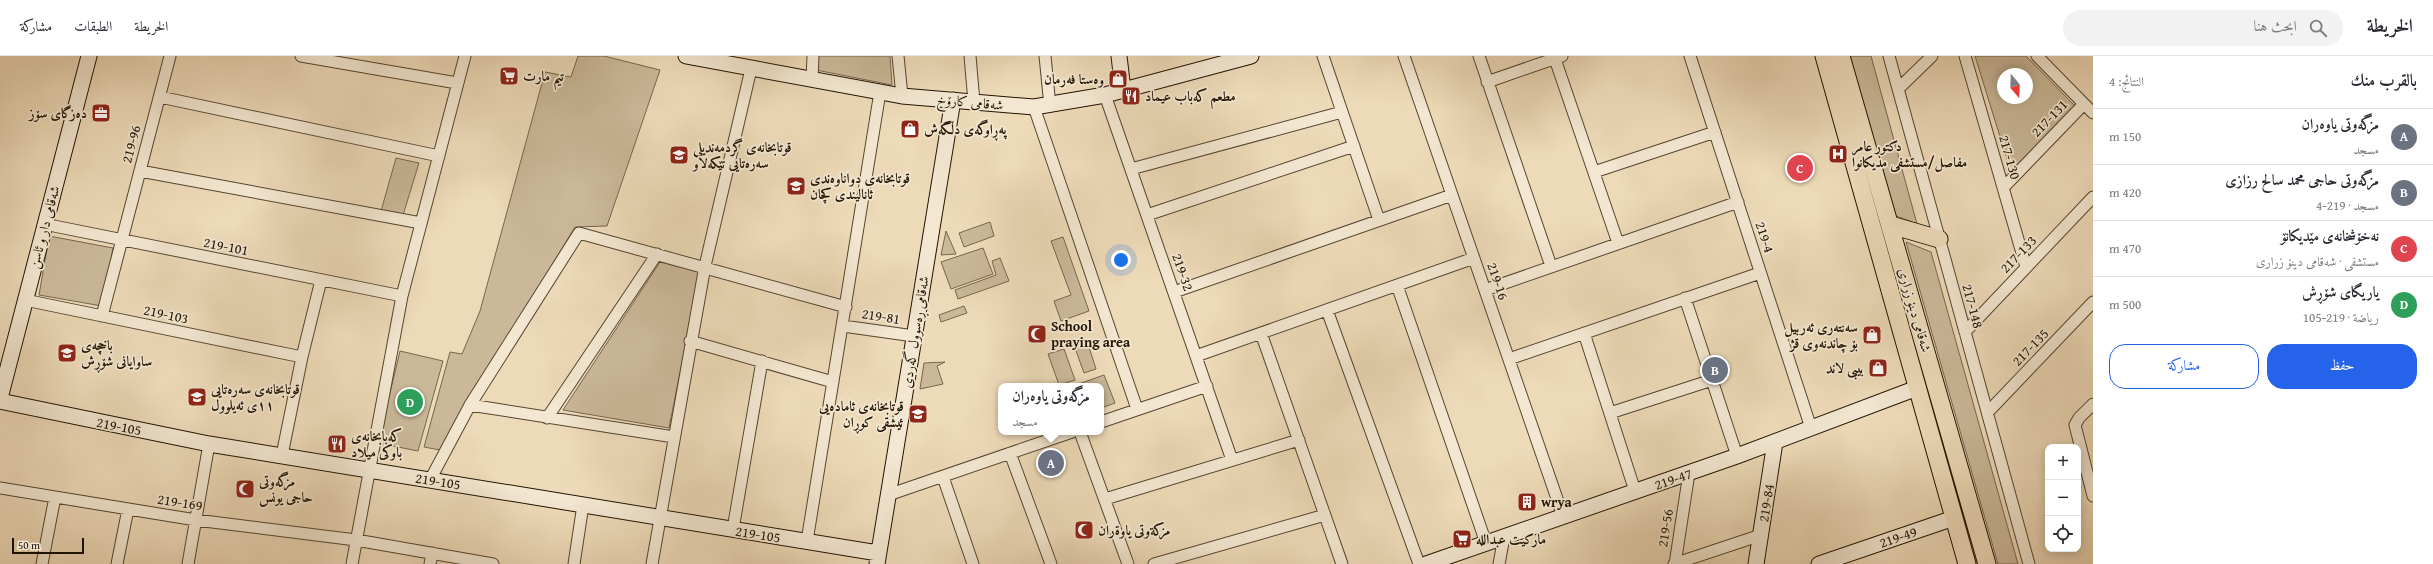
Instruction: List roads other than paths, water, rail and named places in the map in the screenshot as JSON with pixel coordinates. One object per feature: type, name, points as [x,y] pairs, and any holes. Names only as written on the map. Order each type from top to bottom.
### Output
[{"type":"main road","name":"شەقامی دینۆ زراری","points":[[1824,56],[1967,564]]},
{"type":"main road","name":"شەقامی دینۆ زراری","points":[[1841,56],[1891,225],[1986,564]]},
{"type":"main road","points":[[1891,225],[1939,239]]},
{"type":"street","name":"شەقامی دار و ئاسن","points":[[0,398],[44,224],[89,56]]},
{"type":"street","name":"219-96","points":[[102,316],[170,56]]},
{"type":"street","points":[[301,56],[457,83]]},
{"type":"street","points":[[352,564],[402,296],[465,56]]},
{"type":"street","name":"شەقامی کارۆخ","points":[[686,56],[743,64],[812,80],[902,96],[1034,107],[1050,106],[1105,95],[1251,56]]},
{"type":"street","points":[[812,80],[813,56]]},
{"type":"street","points":[[898,56],[902,96]]},
{"type":"street","points":[[970,56],[974,102]]},
{"type":"street","points":[[1045,56],[1050,106]]},
{"type":"street","points":[[1119,56],[1123,90]]},
{"type":"street","points":[[1323,56],[1379,220]]},
{"type":"street","name":"219-16","points":[[1404,56],[1563,516]]},
{"type":"street","points":[[1479,56],[1551,266]]},
{"type":"street","name":"219-4","points":[[1690,56],[1811,428]]},
{"type":"street","name":"217-148","points":[[1889,56],[2029,564]]},
{"type":"street","points":[[1898,89],[1932,56]]},
{"type":"street","name":"217-130","points":[[1965,56],[2026,267]]},
{"type":"street","points":[[2037,56],[2093,113]]},
{"type":"street","points":[[1487,82],[1558,57],[1618,243]]},
{"type":"street","points":[[652,564],[690,341],[743,64]]},
{"type":"street","points":[[807,542],[880,92]]},
{"type":"street","name":"219-32","points":[[1105,95],[1232,460]]},
{"type":"street","points":[[160,96],[439,156]]},
{"type":"street","name":"شەقامی ڕەسوول گەردی","points":[[877,559],[953,100]]},
{"type":"street","name":"217-131","points":[[2003,188],[2084,104]]},
{"type":"street","points":[[1034,107],[1138,409]]},
{"type":"street","points":[[1131,169],[1342,112]]},
{"type":"street","points":[[1594,172],[1715,132]]},
{"type":"street","points":[[1147,215],[1354,146]]},
{"type":"street","points":[[140,171],[421,222]]},
{"type":"street","points":[[1174,292],[1452,195]]},
{"type":"street","name":"217-133","points":[[1965,332],[2093,197]]},
{"type":"street","points":[[1485,290],[1738,202]]},
{"type":"street","name":"219-101","points":[[44,224],[402,296]]},
{"type":"street","points":[[430,480],[470,405],[579,233],[705,266],[846,307]]},
{"type":"street","points":[[547,418],[657,254]]},
{"type":"street","points":[[1196,356],[1474,258]]},
{"type":"street","points":[[1509,359],[1760,272]]},
{"type":"street","points":[[282,456],[302,357],[321,280]]},
{"type":"street","points":[[1397,284],[1486,543]]},
{"type":"street","points":[[1685,298],[1736,456]]},
{"type":"street","name":"219-103","points":[[25,300],[302,357]]},
{"type":"street","name":"217-135","points":[[1988,412],[2093,302]]},
{"type":"street","points":[[1327,310],[1419,564]]},
{"type":"street","name":"219-81","points":[[843,326],[914,336]]},
{"type":"street","points":[[1261,333],[1342,564]]},
{"type":"street","points":[[1584,333],[1635,491]]},
{"type":"street","points":[[690,341],[833,382]]},
{"type":"street","points":[[733,529],[762,361]]},
{"type":"street","points":[[1610,413],[1712,380]]},
{"type":"street","points":[[1104,421],[1207,386]]},
{"type":"street","name":"219-47","points":[[1426,564],[1689,473],[1917,388]]},
{"type":"street","name":"219-105","points":[[0,401],[209,444],[733,529],[807,542],[877,559]]},
{"type":"street","points":[[2093,404],[2075,425],[2093,496]]},
{"type":"street","points":[[470,405],[674,437]]},
{"type":"street","points":[[888,495],[1063,435]]},
{"type":"street","points":[[1081,435],[1128,564]]},
{"type":"street","points":[[1105,499],[1299,440]]},
{"type":"street","name":"219-84","points":[[1756,564],[1775,442]]},
{"type":"street","points":[[188,564],[209,444]]},
{"type":"street","points":[[1010,453],[1051,564]]},
{"type":"street","name":"219-56","points":[[1675,564],[1689,473]]},
{"type":"street","points":[[943,477],[974,564]]},
{"type":"street","name":"219-169","points":[[0,488],[196,520],[356,540],[431,558],[493,564]]},
{"type":"street","points":[[42,564],[55,497]]},
{"type":"street","points":[[574,564],[583,505]]},
{"type":"street","points":[[117,564],[128,509]]},
{"type":"street","points":[[1154,564],[1325,515]]},
{"type":"street","name":"219-49","points":[[1819,564],[1954,518]]},
{"type":"street","points":[[1675,564],[1761,535]]},
{"type":"street","points":[[1499,564],[1504,537]]},
{"type":"place","name":"تيم مارت","points":[[509,76]]},
{"type":"place","name":"وەستا فەرمان","points":[[1118,79]]},
{"type":"place","name":"مطعم کەباب عیماد","points":[[1131,96]]},
{"type":"place","name":"دەزگای سۆز","points":[[101,113]]},
{"type":"place","name":"پەڕاوگەی دڵگەش","points":[[910,129]]},
{"type":"place","name":"دكتور عامر مفاصل/مستشفى مديكانوا","points":[[1838,154]]},
{"type":"place","name":"قوتابخانەی گردمەندیلی سەرەتایی تێكەلاو","points":[[679,155]]},
{"type":"place","name":"نەخۆشخانەی مێدیکانۆ","points":[[1800,168]]},
{"type":"place","name":"قوتابخانەی دواناوەندی ئانالیندی كچان","points":[[796,186]]},
{"type":"place","name":"School praying area","points":[[1037,334]]},
{"type":"place","name":"سەنتەری ئەربیل بۆ چاندنەوی قژ","points":[[1872,335]]},
{"type":"place","name":"باخچەی ساوایانی شۆڕش","points":[[67,353]]},
{"type":"place","name":"بيبى لاند","points":[[1878,368]]},
{"type":"place","name":"مزگەوتی حاجی محمد سالح رزازی","points":[[1715,370]]},
{"type":"place","name":"قوتابخانەی سەرەتایی ١١ی ئەیلوول","points":[[197,397]]},
{"type":"place","name":"یاریگای شۆڕش","points":[[410,402]]},
{"type":"place","name":"قوتابخانەی ئامادەیی ئیشقی کوڕان","points":[[918,414]]},
{"type":"place","name":"کەبابخانەی باوکی میلاد","points":[[337,444]]},
{"type":"place","name":"مزگەوتی یاوەران","points":[[1051,463]]},
{"type":"place","name":"مزگەوتی حاجی یونس","points":[[245,489]]},
{"type":"place","name":"wrya","points":[[1527,502]]},
{"type":"place","name":"مزكةوتى ياوةران","points":[[1084,530]]},
{"type":"place","name":"ماركيت عبدالله","points":[[1462,539]]}]
